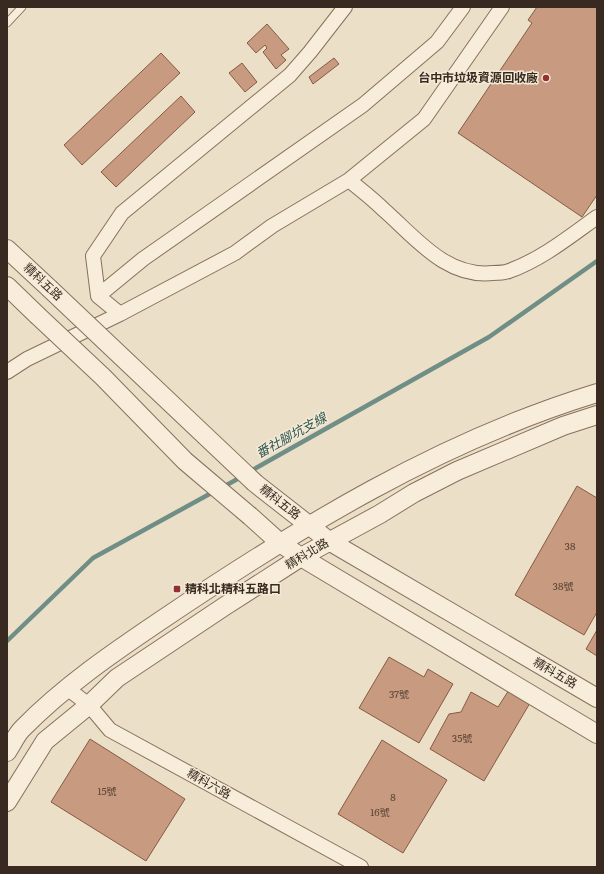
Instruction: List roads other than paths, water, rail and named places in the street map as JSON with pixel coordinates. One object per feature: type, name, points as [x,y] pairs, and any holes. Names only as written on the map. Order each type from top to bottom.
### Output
[{"type":"street","points":[[120,314],[98,296],[93,256],[122,213],[290,76],[345,7]]},
{"type":"street","points":[[98,296],[142,260],[363,105],[437,42],[463,7]]},
{"type":"street","points":[[7,372],[27,359],[120,314],[235,253],[272,226],[349,180],[424,119],[502,7]]},
{"type":"street","points":[[349,180],[385,210],[408,234],[438,258],[468,272],[481,274],[507,272],[546,254],[597,217]]},
{"type":"street","name":"精科五路","points":[[7,249],[255,483],[329,541],[597,698]]},
{"type":"street","points":[[7,286],[103,377],[185,461],[280,543],[597,734]]},
{"type":"street","name":"精科北路","points":[[7,752],[21,730],[101,661],[280,543],[415,467],[491,431],[548,408],[597,393]]},
{"type":"street","name":"精科北路","points":[[7,802],[45,741],[89,705],[117,678],[224,606],[301,557],[380,514],[414,493],[457,471],[563,426],[597,415]]},
{"type":"street","name":"精科六路","points":[[68,689],[89,705],[110,730],[361,867]]},
{"type":"lane","points":[[7,23],[22,7]]},
{"type":"waterway","name":"番社腳坑支線","points":[[249,472],[489,337],[597,261]]},
{"type":"waterway","name":"番社腳坑支線","points":[[223,487],[243,476]]},
{"type":"waterway","name":"番社腳坑支線","points":[[7,641],[93,558],[215,491]]},
{"type":"place","name":"台中市垃圾資源回收廠","points":[[546,78]]},
{"type":"place","name":"精科北精科五路口","points":[[177,589]]}]
